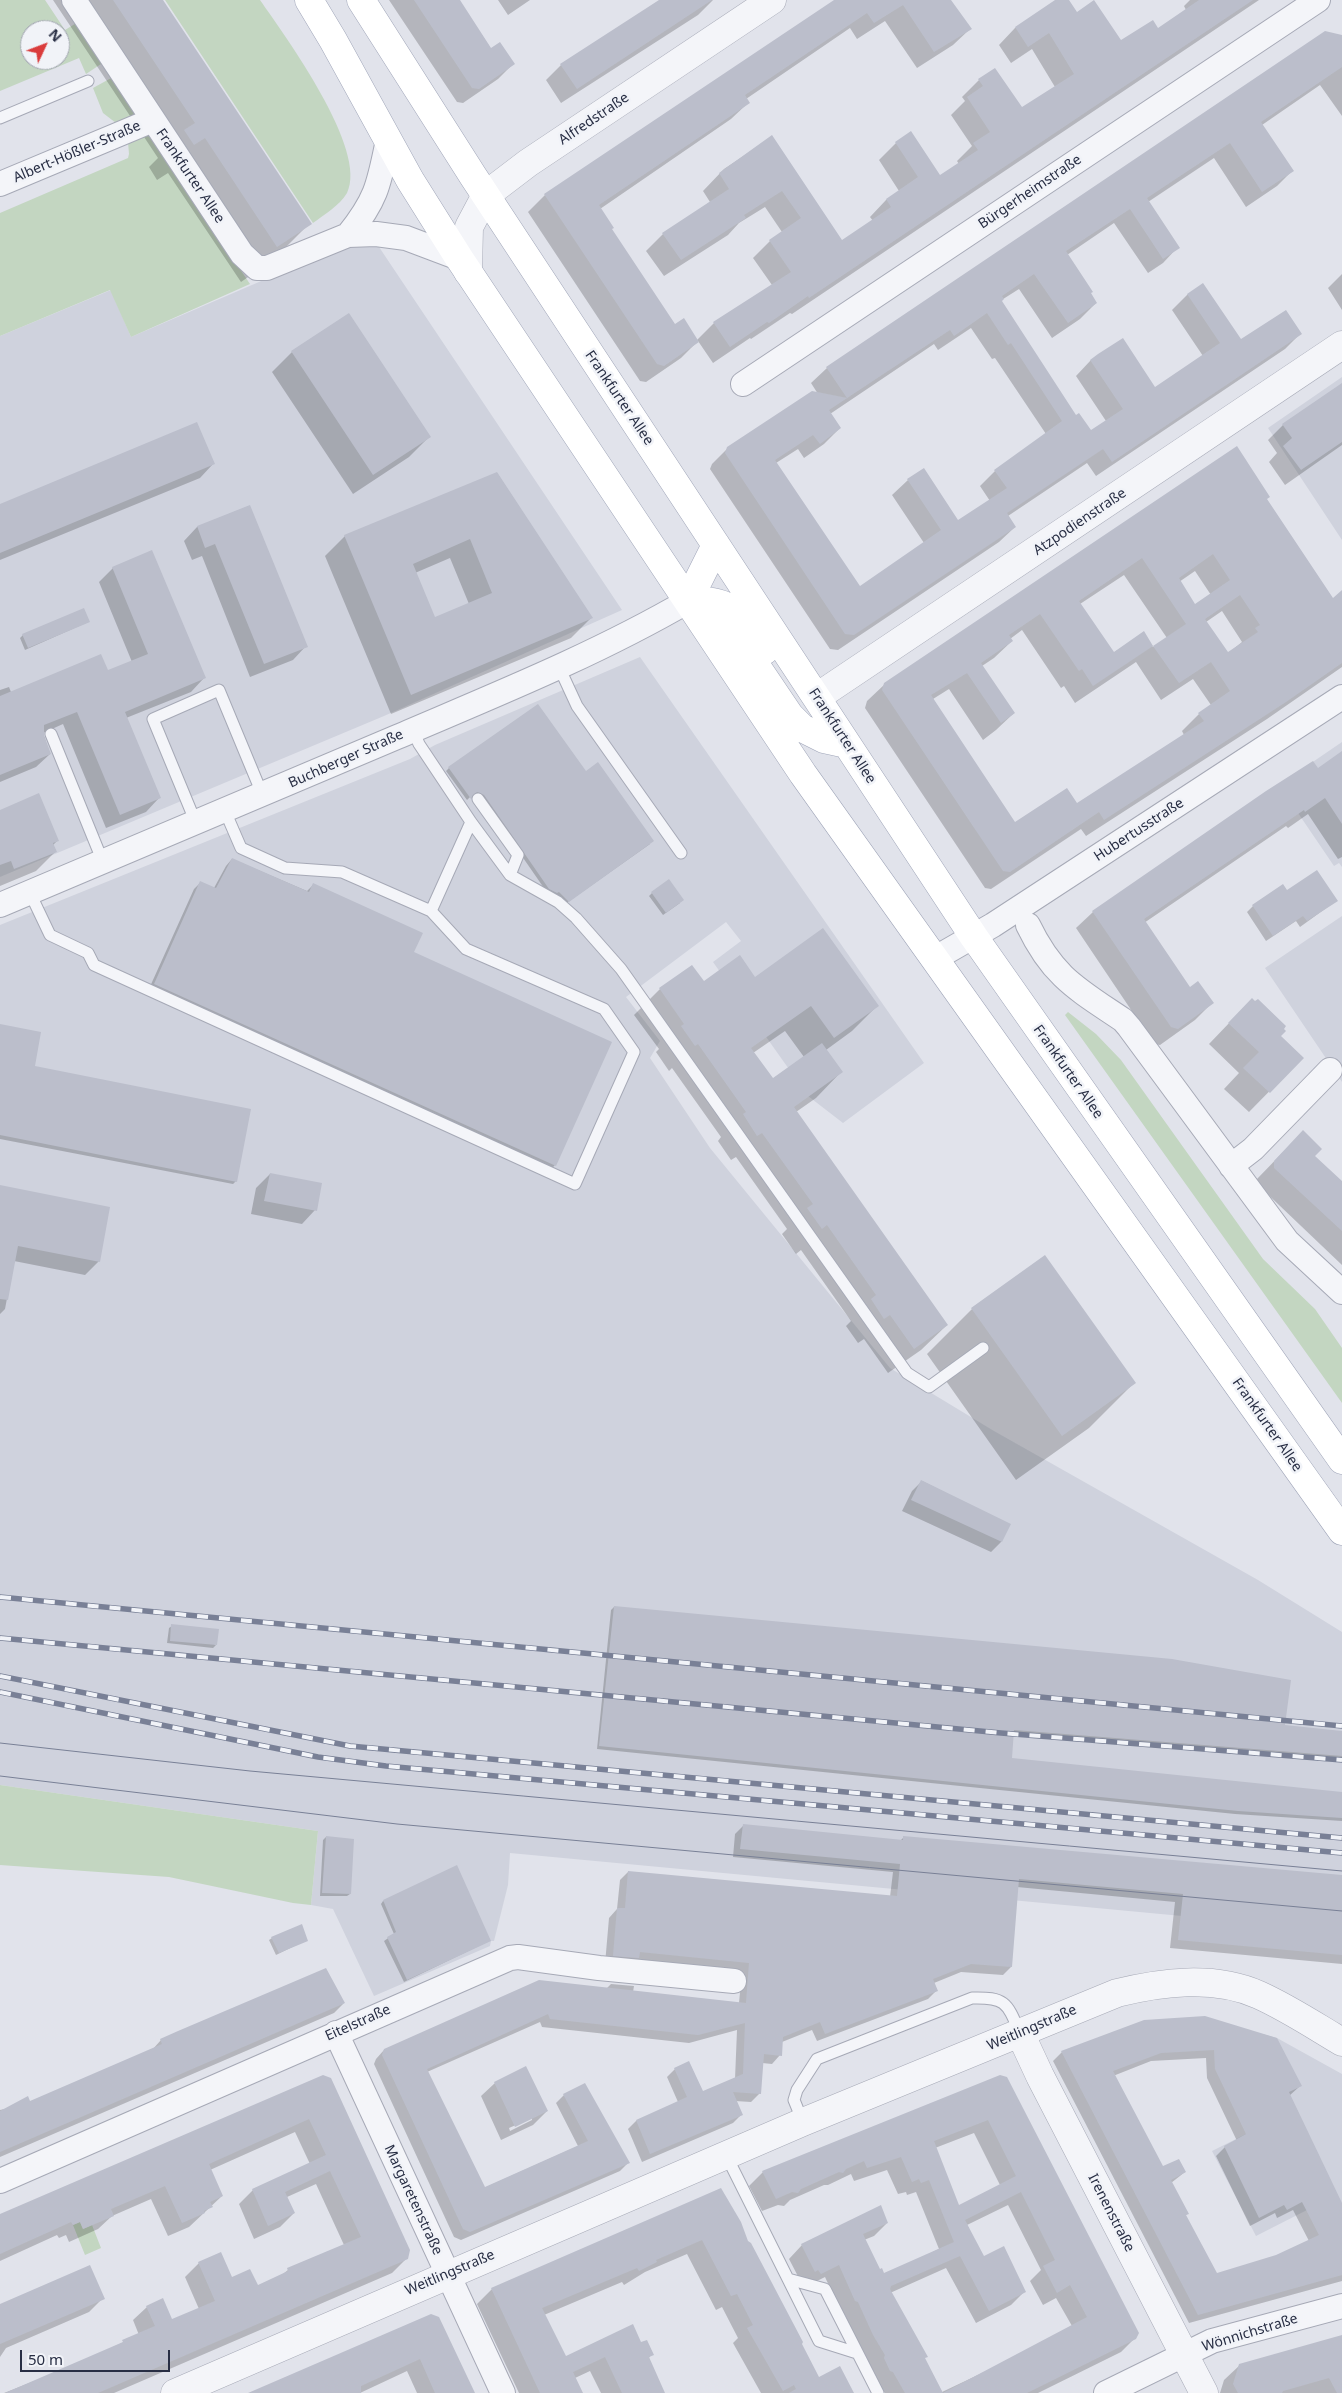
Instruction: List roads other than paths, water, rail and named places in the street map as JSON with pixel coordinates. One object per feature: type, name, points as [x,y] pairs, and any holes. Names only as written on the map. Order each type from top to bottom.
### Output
[{"type":"main road","name":"Frankfurter Allee","points":[[309,0],[413,184],[463,265],[799,769],[1342,1531]]},
{"type":"main road","name":"Frankfurter Allee","points":[[361,0],[486,195],[974,937],[1342,1460]]},
{"type":"main road","points":[[688,602],[716,545]]},
{"type":"main road","points":[[688,602],[713,600],[738,613],[790,689],[817,697]]},
{"type":"main road","points":[[688,602],[740,642],[790,716],[802,728],[824,738],[847,744]]},
{"type":"street","name":"Frankfurter Allee","points":[[74,0],[242,254],[257,268],[266,268],[348,235],[376,234],[406,238],[463,265]]},
{"type":"street","name":"Alfredstraße","points":[[463,265],[469,227],[486,195],[528,163],[772,0]]},
{"type":"street","name":"Bürgerheimstraße","points":[[743,384],[1318,0]]},
{"type":"street","name":"Albert-Hößler-Straße","points":[[0,184],[153,120]]},
{"type":"street","points":[[348,235],[374,199],[388,140]]},
{"type":"street","name":"Atzpodienstraße","points":[[817,697],[1342,345]]},
{"type":"street","name":"Buchberger Straße","points":[[0,905],[263,796],[559,668],[634,632],[688,602]]},
{"type":"street","name":"Hubertusstraße","points":[[934,959],[974,937],[1342,697]]},
{"type":"street","points":[[1028,925],[1040,951],[1060,975],[1123,1020],[1129,1027],[1287,1241],[1342,1292]]},
{"type":"street","points":[[1231,1166],[1253,1149],[1330,1070]]},
{"type":"street","name":"Eitelstraße","points":[[0,2181],[510,1958],[518,1957],[598,1968],[734,1981]]},
{"type":"street","name":"Weitlingstraße","points":[[175,2393],[803,2122],[1117,1993],[1152,1985],[1199,1983],[1230,1987],[1257,1994],[1342,2042]]},
{"type":"street","name":"Margaretenstraße","points":[[336,2033],[503,2393]]},
{"type":"street","name":"Irenenstraße","points":[[1020,2033],[1204,2393]]},
{"type":"street","name":"Wönnichstraße","points":[[1106,2393],[1212,2341],[1342,2306]]},
{"type":"lane","points":[[0,118],[88,81]]},
{"type":"lane","points":[[559,668],[577,706],[681,853]]},
{"type":"lane","points":[[196,823],[153,719],[219,690],[263,796]]},
{"type":"lane","points":[[413,730],[419,744],[471,822],[510,874],[558,902],[576,918],[621,969],[907,1373],[929,1387],[983,1348]]},
{"type":"lane","points":[[51,734],[103,862]]},
{"type":"lane","points":[[478,799],[518,855],[510,874]]},
{"type":"lane","points":[[30,893],[50,935],[88,952],[94,966],[576,1184],[634,1052],[604,1010],[466,949],[431,912],[342,872],[285,868],[241,848],[225,811]]},
{"type":"lane","points":[[431,912],[471,822]]},
{"type":"lane","points":[[803,2122],[794,2100],[797,2090],[818,2059],[972,1998],[995,1997],[1010,2011],[1020,2033]]},
{"type":"lane","points":[[726,2155],[820,2341],[858,2352]]},
{"type":"lane","points":[[788,2279],[825,2289],[878,2393]]},
{"type":"tram line","points":[[0,1743],[250,1771],[1342,1871]]},
{"type":"tram line","points":[[0,1776],[397,1824],[1342,1911]]},
{"type":"railway","points":[[0,1597],[1342,1726]]},
{"type":"railway","points":[[0,1638],[1001,1733],[1342,1760]]},
{"type":"railway","points":[[0,1676],[350,1746],[1342,1838]]},
{"type":"railway","points":[[0,1692],[318,1757],[386,1766],[1342,1853]]}]
